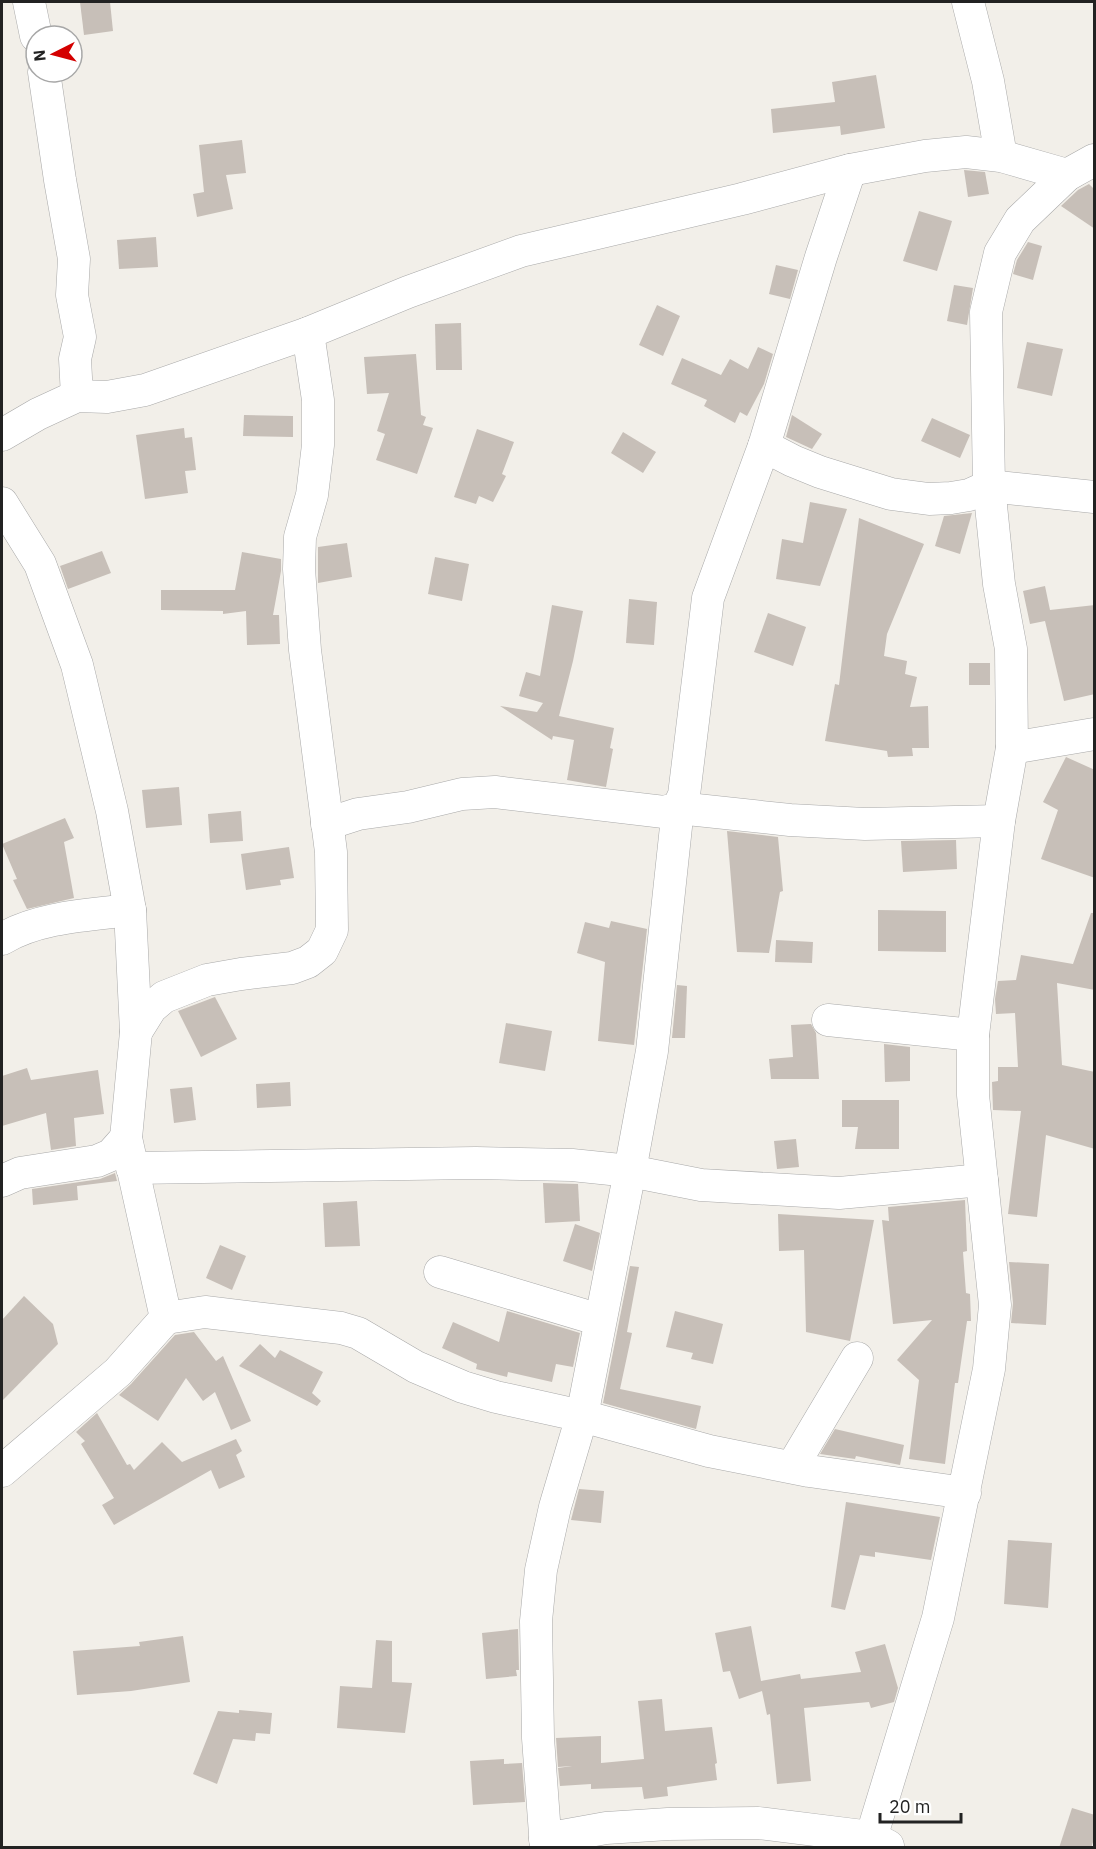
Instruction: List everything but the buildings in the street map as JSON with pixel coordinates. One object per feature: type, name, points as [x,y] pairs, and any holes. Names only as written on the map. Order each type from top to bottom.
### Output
[{"type":"street","points":[[29,2],[34,24]]},
{"type":"street","points":[[968,2],[988,81],[1001,156]]},
{"type":"street","points":[[46,84],[75,259],[72,294],[80,337],[75,359],[77,396]]},
{"type":"street","points":[[2,435],[38,414],[77,396],[106,396],[145,390],[308,333],[408,292],[521,250],[742,199],[850,170],[925,156],[966,152],[1001,156],[1067,175]]},
{"type":"street","points":[[850,170],[821,257],[764,446],[708,598],[684,795],[678,808],[652,1051],[582,1416],[555,1507],[540,1580],[537,1621],[538,1738],[546,1843],[606,1828],[758,1823],[876,1844],[939,1618],[989,1369],[995,1305],[974,1095],[973,1035],[999,821],[1012,747],[1011,649],[999,584],[989,486],[986,312],[1000,253],[1020,220],[1067,175],[1095,160]]},
{"type":"street","points":[[136,1032],[151,1008],[164,997],[207,980],[292,968],[308,962],[322,951],[332,930],[331,852],[305,650],[299,569],[300,537],[312,495],[318,445],[318,400],[308,333]]},
{"type":"street","points":[[764,446],[820,472],[891,494],[929,499],[951,498],[969,495],[989,486],[1095,497]]},
{"type":"street","points":[[2,503],[40,564],[77,665],[112,811],[130,910],[136,1032],[129,1153],[166,1318]]},
{"type":"street","points":[[1012,747],[1095,734]]},
{"type":"street","points":[[327,824],[358,814],[408,807],[462,794],[495,792],[664,812],[678,808],[790,820],[865,824],[999,821]]},
{"type":"street","points":[[2,939],[12,933],[64,918],[130,910]]},
{"type":"street","points":[[828,1020],[973,1035]]},
{"type":"street","points":[[2,1181],[20,1173],[97,1161],[111,1155],[129,1153],[572,1165],[630,1171],[701,1185],[838,1193],[982,1180]]},
{"type":"street","points":[[440,1272],[600,1320]]},
{"type":"street","points":[[2,1471],[118,1372],[166,1318],[205,1312],[341,1328],[358,1333],[416,1367],[463,1387],[496,1397],[582,1416],[709,1451],[792,1467],[965,1493]]},
{"type":"street","points":[[792,1467],[857,1358]]}]
